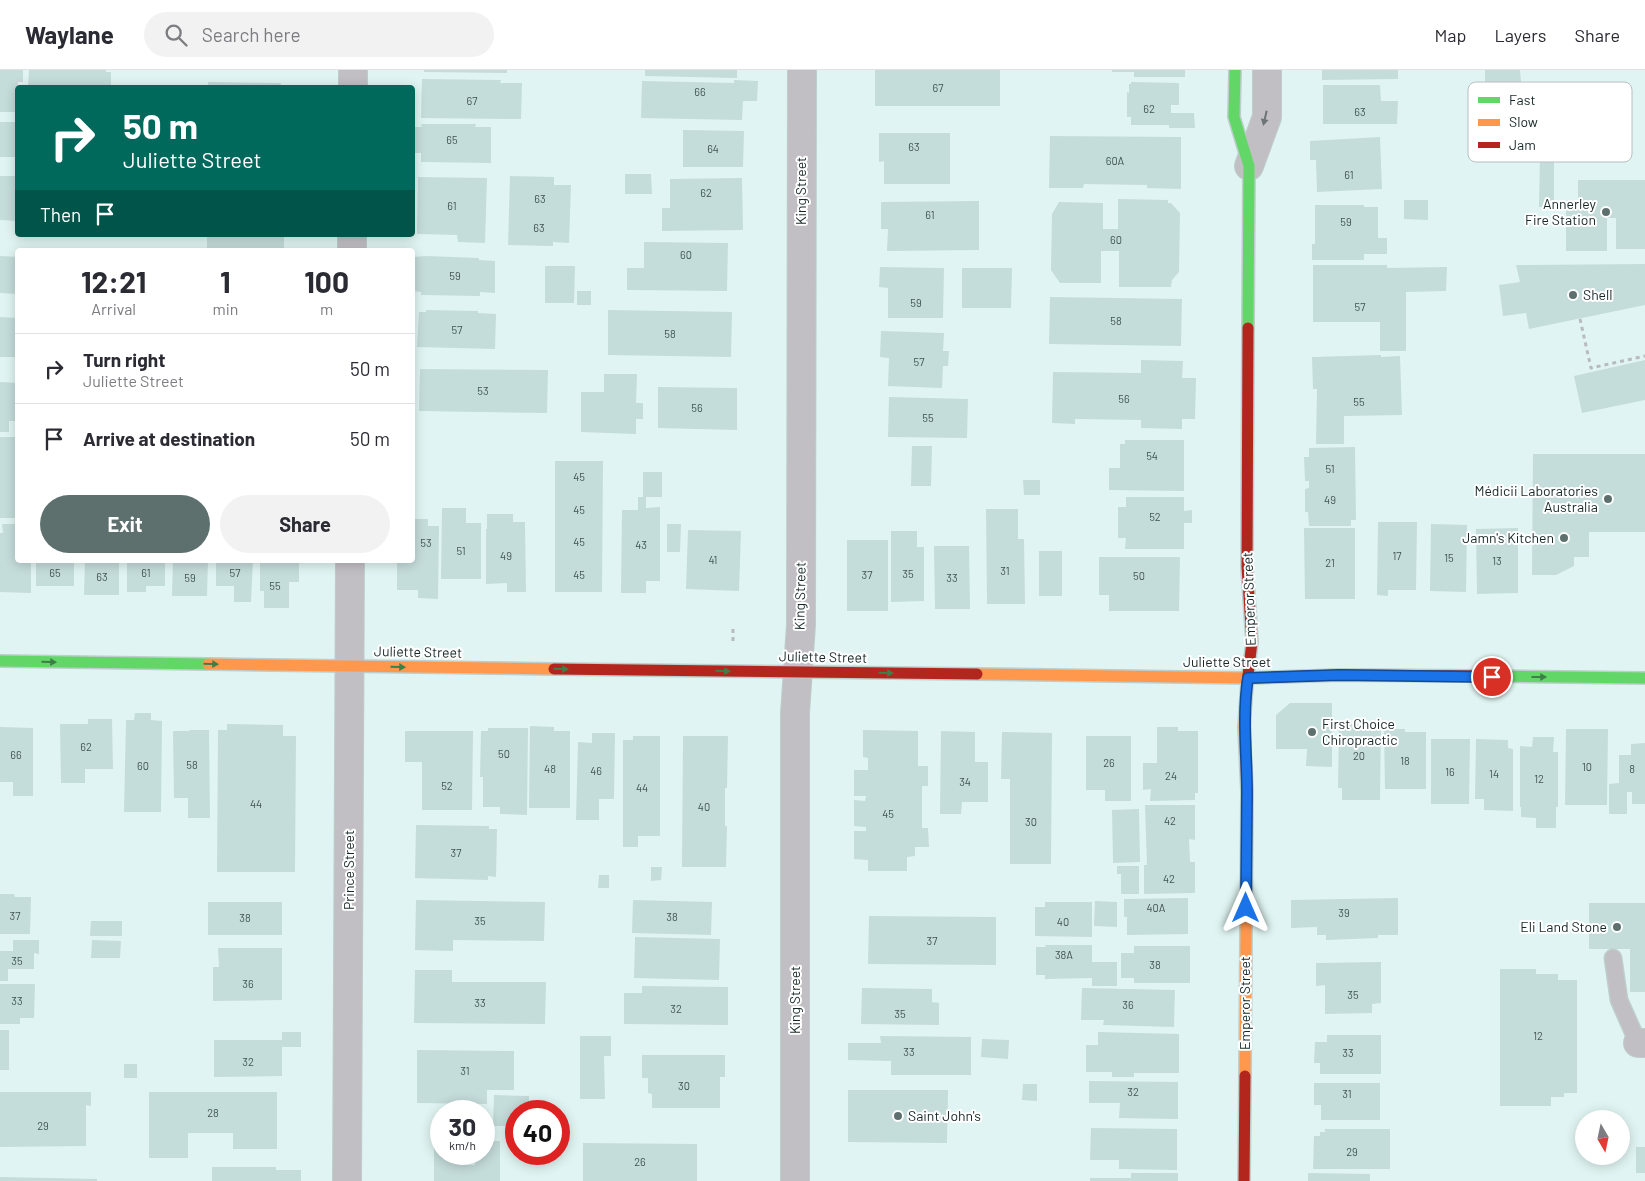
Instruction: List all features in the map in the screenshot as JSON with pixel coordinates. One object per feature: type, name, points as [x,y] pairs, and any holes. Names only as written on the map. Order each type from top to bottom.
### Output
[{"type":"main road","name":"Emperor Street","points":[[1234,70],[1234,117],[1249,166],[1248,567],[1252,642],[1245,697],[1244,727],[1247,791],[1244,1181]]},
{"type":"main road","name":"Juliette Street","points":[[0,661],[1248,678],[1339,675],[1645,678]]},
{"type":"street","points":[[353,70],[353,85]]},
{"type":"street","name":"King Street","points":[[795,1181],[795,713],[801,625],[802,70]]},
{"type":"street","name":"Emperor Street","points":[[1249,166],[1267,117],[1267,70]]},
{"type":"street","name":"Prince Street","points":[[347,1181],[350,563]]},
{"type":"lane","points":[[1613,958],[1620,1000],[1641,1043]]},
{"type":"path","points":[[1580,319],[1591,368],[1645,356]]},
{"type":"path","points":[[732,641],[733,628]]},
{"type":"building","points":[[0,70],[23,70],[23,82],[18,82],[18,85],[15,85],[15,112],[0,112]]},
{"type":"building","points":[[29,70],[106,70],[106,72],[111,72],[111,85],[28,85]]},
{"type":"building","points":[[424,70],[507,70],[507,73],[424,72]]},
{"type":"building","points":[[645,70],[737,70],[737,78],[645,76]]},
{"type":"building","points":[[875,70],[1000,70],[1000,106],[875,106]]},
{"type":"building","points":[[1112,70],[1185,70],[1185,77],[1134,77],[1134,72],[1112,72]]},
{"type":"building","points":[[1322,70],[1398,70],[1398,79],[1322,80]]},
{"type":"building","points":[[1485,70],[1520,70],[1521,82],[1485,82]]},
{"type":"building","points":[[422,79],[501,80],[500,83],[522,83],[521,119],[421,118]]},
{"type":"building","points":[[734,80],[758,81],[757,101],[743,101],[742,120],[641,118],[642,81],[734,83]]},
{"type":"building","points":[[208,82],[281,83],[281,85],[208,85]]},
{"type":"building","points":[[1131,82],[1179,83],[1179,105],[1171,105],[1171,113],[1194,113],[1195,128],[1169,128],[1169,125],[1131,125],[1131,117],[1127,117],[1127,92],[1129,93],[1129,84]]},
{"type":"building","points":[[1323,85],[1380,85],[1381,101],[1398,101],[1397,124],[1323,124]]},
{"type":"building","points":[[0,122],[15,122],[15,157],[0,157]]},
{"type":"building","points":[[421,124],[476,124],[475,127],[491,127],[491,163],[421,162],[421,153],[415,153],[415,127],[422,127]]},
{"type":"building","points":[[683,130],[744,131],[743,167],[683,167]]},
{"type":"building","points":[[879,133],[950,133],[950,184],[884,184],[884,161],[879,162]]},
{"type":"building","points":[[1050,136],[1181,137],[1181,189],[1147,188],[1147,185],[1084,184],[1083,188],[1049,188]]},
{"type":"building","points":[[1380,137],[1382,189],[1317,192],[1316,160],[1310,160],[1310,141]]},
{"type":"building","points":[[1540,162],[1554,162],[1554,207],[1539,207]]},
{"type":"building","points":[[625,174],[651,174],[652,194],[625,194]]},
{"type":"building","points":[[0,176],[15,176],[15,221],[0,220]]},
{"type":"building","points":[[510,176],[554,177],[554,185],[571,185],[569,243],[553,242],[553,246],[508,245]]},
{"type":"building","points":[[418,177],[487,178],[485,243],[458,242],[457,235],[417,234]]},
{"type":"building","points":[[742,178],[743,230],[662,231],[662,208],[670,208],[670,179]]},
{"type":"building","name":"Annerley Fire Station","points":[[1578,180],[1645,180],[1645,249],[1616,249],[1616,218],[1607,218],[1607,251],[1566,251],[1566,206],[1578,206]]},
{"type":"building","points":[[1118,199],[1168,200],[1168,203],[1171,203],[1180,213],[1179,272],[1172,280],[1171,287],[1119,287],[1119,251],[1101,251],[1101,283],[1060,283],[1051,270],[1052,214],[1059,202],[1103,203],[1103,229],[1118,229]]},
{"type":"building","points":[[1404,200],[1428,200],[1428,220],[1404,219]]},
{"type":"building","points":[[979,201],[979,250],[887,251],[888,229],[881,229],[881,202]]},
{"type":"building","points":[[1315,205],[1364,205],[1364,207],[1378,207],[1378,238],[1387,238],[1387,254],[1364,254],[1364,260],[1312,260],[1312,244],[1315,244]]},
{"type":"building","points":[[207,237],[284,237],[284,248],[207,248]]},
{"type":"building","points":[[644,242],[728,243],[727,291],[627,290],[627,268],[644,268]]},
{"type":"building","points":[[0,256],[15,257],[15,294],[0,293]]},
{"type":"building","points":[[415,257],[479,258],[479,260],[495,261],[495,293],[480,292],[480,296],[421,295],[421,292],[415,291]]},
{"type":"building","name":"Shell","points":[[1645,264],[1645,305],[1529,329],[1526,313],[1503,316],[1499,285],[1520,282],[1516,265]]},
{"type":"building","points":[[1313,265],[1387,265],[1387,268],[1447,267],[1446,291],[1406,292],[1406,351],[1380,351],[1380,322],[1313,322]]},
{"type":"building","points":[[545,266],[575,266],[574,303],[545,303]]},
{"type":"building","points":[[880,267],[944,268],[943,318],[888,318],[888,288],[879,287]]},
{"type":"building","points":[[962,268],[1012,268],[1011,308],[962,308]]},
{"type":"building","points":[[577,291],[591,291],[591,305],[577,305]]},
{"type":"building","points":[[1050,297],[1182,299],[1181,346],[1049,344]]},
{"type":"building","points":[[426,310],[478,311],[478,313],[496,314],[495,349],[417,347],[419,312],[426,312]]},
{"type":"building","points":[[608,310],[732,312],[731,357],[608,355]]},
{"type":"building","points":[[0,317],[15,318],[15,357],[0,357]]},
{"type":"building","points":[[881,331],[944,333],[943,351],[949,351],[948,366],[943,366],[942,388],[888,386],[889,358],[880,357]]},
{"type":"building","points":[[1381,355],[1381,357],[1400,356],[1402,415],[1344,416],[1344,444],[1316,444],[1317,389],[1313,389],[1312,357]]},
{"type":"building","points":[[1141,360],[1183,361],[1182,378],[1196,378],[1195,419],[1182,419],[1182,429],[1141,428],[1141,420],[1075,419],[1075,424],[1052,423],[1053,372],[1141,373]]},
{"type":"building","points":[[1645,360],[1645,400],[1582,413],[1574,376]]},
{"type":"building","points":[[420,369],[548,370],[547,413],[419,411]]},
{"type":"building","points":[[604,374],[637,374],[636,403],[643,403],[643,419],[636,419],[636,434],[581,432],[581,392],[604,392]]},
{"type":"building","points":[[0,382],[15,383],[15,421],[9,421],[9,432],[0,432]]},
{"type":"building","points":[[658,387],[737,388],[737,430],[658,428]]},
{"type":"building","points":[[889,397],[968,399],[967,438],[888,437]]},
{"type":"building","points":[[0,437],[15,437],[15,518],[0,518]]},
{"type":"building","points":[[1125,440],[1184,440],[1184,491],[1109,490],[1109,468],[1120,468],[1120,444],[1125,444]]},
{"type":"building","points":[[912,446],[932,446],[931,486],[911,486]]},
{"type":"building","points":[[1355,447],[1356,520],[1351,520],[1351,526],[1309,526],[1308,512],[1305,512],[1305,489],[1309,488],[1309,481],[1305,481],[1304,457],[1309,457],[1309,448]]},
{"type":"building","points":[[1533,454],[1645,454],[1645,532],[1589,532],[1589,557],[1574,557],[1574,566],[1556,575],[1532,575]]},
{"type":"building","points":[[555,461],[603,461],[602,592],[555,592]]},
{"type":"building","points":[[643,472],[662,472],[662,497],[646,497],[646,508],[660,507],[660,581],[646,581],[646,593],[621,593],[622,510],[638,510],[638,497],[643,497]]},
{"type":"building","points":[[1023,480],[1040,480],[1040,495],[1024,495]]},
{"type":"building","points":[[1126,497],[1184,497],[1184,511],[1192,510],[1192,523],[1184,523],[1184,549],[1125,549],[1126,538],[1118,538],[1118,507],[1126,507]]},
{"type":"building","points":[[442,508],[466,508],[466,523],[481,523],[481,579],[441,579]]},
{"type":"building","points":[[986,509],[1018,509],[1018,539],[1024,539],[1025,604],[987,604]]},
{"type":"building","points":[[487,514],[513,514],[513,522],[525,522],[526,592],[507,592],[507,583],[486,584]]},
{"type":"building","points":[[415,519],[428,519],[428,526],[439,526],[438,599],[418,598],[418,590],[397,590],[397,563],[415,563]]},
{"type":"building","points":[[1378,522],[1417,522],[1416,590],[1388,590],[1388,596],[1377,595]]},
{"type":"building","points":[[2,524],[15,524],[15,563],[31,563],[31,593],[0,592],[0,533],[3,533]]},
{"type":"building","points":[[667,524],[681,524],[680,552],[667,552]]},
{"type":"building","points":[[1431,524],[1467,525],[1466,592],[1430,591]]},
{"type":"building","points":[[1304,528],[1355,528],[1355,599],[1305,599]]},
{"type":"building","points":[[1518,528],[1518,593],[1477,594],[1476,529]]},
{"type":"building","points":[[688,530],[741,531],[739,591],[686,589]]},
{"type":"building","points":[[891,531],[917,531],[917,547],[924,547],[924,601],[891,602]]},
{"type":"building","points":[[847,540],[888,540],[888,611],[847,611]]},
{"type":"building","points":[[934,546],[969,546],[970,609],[935,609]]},
{"type":"building","points":[[1039,551],[1062,551],[1062,596],[1039,596]]},
{"type":"building","points":[[1099,557],[1180,557],[1179,611],[1109,611],[1109,595],[1099,595]]},
{"type":"building","points":[[36,563],[74,563],[74,586],[36,586]]},
{"type":"building","points":[[85,563],[119,563],[119,595],[84,595]]},
{"type":"building","points":[[127,563],[165,563],[165,586],[146,586],[146,592],[127,592]]},
{"type":"building","points":[[173,563],[208,563],[207,596],[172,596]]},
{"type":"building","points":[[216,563],[253,563],[251,602],[234,602],[234,586],[216,586]]},
{"type":"building","points":[[260,563],[299,563],[299,582],[289,582],[289,608],[264,608],[264,591],[260,591]]},
{"type":"building","name":"First Choice Chiropractic","points":[[1290,703],[1332,703],[1332,767],[1306,766],[1307,749],[1276,749],[1276,715]]},
{"type":"building","points":[[135,713],[151,713],[151,720],[162,721],[161,812],[124,812],[126,720],[134,720]]},
{"type":"building","points":[[88,719],[112,719],[113,769],[85,769],[85,783],[61,783],[60,724],[88,724]]},
{"type":"building","points":[[227,724],[283,725],[283,736],[296,736],[295,872],[217,872],[218,730],[227,730]]},
{"type":"building","points":[[1339,724],[1381,724],[1380,800],[1342,800],[1342,788],[1338,788]]},
{"type":"building","points":[[530,726],[554,727],[554,731],[570,731],[570,808],[529,808]]},
{"type":"building","points":[[0,727],[33,728],[33,796],[13,796],[13,782],[0,782]]},
{"type":"building","points":[[1157,727],[1178,727],[1178,731],[1198,731],[1198,793],[1195,793],[1195,800],[1150,801],[1151,789],[1143,790],[1143,763],[1157,763]]},
{"type":"building","points":[[488,728],[528,728],[527,815],[500,814],[500,807],[483,807],[483,777],[480,777],[481,731],[488,731]]},
{"type":"building","points":[[1384,729],[1426,732],[1426,789],[1385,789]]},
{"type":"building","points":[[1566,729],[1608,729],[1607,805],[1565,805]]},
{"type":"building","points":[[209,730],[210,818],[188,818],[188,798],[174,798],[173,731]]},
{"type":"building","points":[[863,730],[918,731],[918,766],[928,766],[928,786],[922,786],[922,828],[928,828],[929,847],[915,847],[915,856],[907,857],[907,871],[868,871],[868,860],[854,859],[854,831],[866,831],[866,827],[854,826],[854,800],[865,801],[866,796],[854,796],[854,770],[868,770],[868,758],[863,757]]},
{"type":"building","points":[[405,731],[473,731],[472,810],[422,810],[422,762],[405,762]]},
{"type":"building","points":[[941,731],[975,732],[975,762],[988,762],[988,802],[962,802],[961,814],[940,814]]},
{"type":"building","points":[[1002,732],[1052,733],[1051,864],[1010,864],[1010,779],[1001,779]]},
{"type":"building","points":[[592,733],[615,733],[614,799],[599,799],[599,820],[576,820],[578,742],[592,743]]},
{"type":"building","points":[[633,736],[660,736],[660,836],[638,836],[638,847],[623,847],[623,740],[633,740]]},
{"type":"building","points":[[683,736],[728,736],[727,788],[725,788],[725,826],[727,826],[726,867],[682,867]]},
{"type":"building","points":[[1086,736],[1131,736],[1131,801],[1105,801],[1105,790],[1086,790]]},
{"type":"building","points":[[1533,737],[1554,737],[1553,752],[1558,752],[1556,828],[1536,828],[1536,818],[1521,817],[1520,746],[1532,747]]},
{"type":"building","points":[[1431,739],[1470,739],[1469,804],[1431,804]]},
{"type":"building","points":[[1476,739],[1508,740],[1508,748],[1513,749],[1513,811],[1484,810],[1484,799],[1475,799]]},
{"type":"building","points":[[1645,743],[1645,804],[1632,804],[1632,792],[1627,792],[1627,814],[1609,814],[1609,784],[1619,783],[1619,755],[1631,755],[1631,744]]},
{"type":"building","points":[[1145,805],[1195,805],[1195,840],[1189,839],[1190,862],[1195,862],[1195,893],[1144,894],[1144,865],[1147,865]]},
{"type":"building","points":[[1139,809],[1140,862],[1113,863],[1112,810]]},
{"type":"building","points":[[416,825],[489,826],[489,829],[497,829],[496,877],[488,876],[488,880],[415,878]]},
{"type":"building","points":[[1117,866],[1139,866],[1139,894],[1121,894],[1121,874],[1117,874]]},
{"type":"building","points":[[651,867],[662,867],[661,880],[651,881]]},
{"type":"building","points":[[599,875],[609,875],[609,888],[598,888]]},
{"type":"building","points":[[0,894],[14,894],[15,897],[31,897],[30,934],[0,934]]},
{"type":"building","points":[[1188,898],[1188,934],[1127,935],[1124,899]]},
{"type":"building","points":[[1398,898],[1398,935],[1378,935],[1378,938],[1326,940],[1326,935],[1317,935],[1317,927],[1291,928],[1291,900]]},
{"type":"building","points":[[416,900],[545,902],[544,941],[453,940],[453,951],[415,950]]},
{"type":"building","points":[[633,900],[712,902],[711,935],[632,933]]},
{"type":"building","points":[[1095,901],[1117,902],[1117,927],[1094,926]]},
{"type":"building","points":[[208,902],[282,902],[282,935],[208,935]]},
{"type":"building","points":[[1045,902],[1092,902],[1092,937],[1035,936],[1035,907],[1045,907]]},
{"type":"building","name":"Eli Land Stone","points":[[1589,903],[1645,903],[1645,992],[1630,992],[1630,949],[1589,949]]},
{"type":"building","points":[[869,916],[996,917],[996,965],[868,964]]},
{"type":"building","points":[[91,921],[122,921],[122,936],[90,936]]},
{"type":"building","points":[[635,937],[720,939],[719,980],[634,978]]},
{"type":"building","points":[[13,940],[39,940],[39,954],[34,953],[34,969],[8,969],[8,981],[0,981],[0,951],[13,951]]},
{"type":"building","points":[[92,940],[121,941],[120,958],[91,958]]},
{"type":"building","points":[[1045,945],[1092,945],[1092,962],[1117,962],[1117,986],[1092,986],[1092,978],[1045,979],[1045,975],[1036,975],[1036,947],[1046,947]]},
{"type":"building","points":[[1134,946],[1190,946],[1190,983],[1134,983],[1134,978],[1121,978],[1121,953],[1134,953]]},
{"type":"building","points":[[218,948],[282,948],[282,1000],[213,1001],[213,967],[219,967]]},
{"type":"building","points":[[1381,962],[1381,1003],[1372,1004],[1372,1013],[1325,1014],[1325,985],[1316,986],[1316,963]]},
{"type":"building","points":[[1500,969],[1536,969],[1536,974],[1558,974],[1558,980],[1577,980],[1577,1093],[1564,1093],[1564,1097],[1551,1097],[1551,1106],[1500,1106]]},
{"type":"building","points":[[415,970],[452,970],[452,982],[546,982],[545,1024],[414,1023]]},
{"type":"building","points":[[0,984],[35,984],[34,1018],[20,1018],[20,1024],[0,1024]]},
{"type":"building","points":[[642,986],[728,987],[728,1025],[624,1024],[624,993],[642,993]]},
{"type":"building","points":[[862,988],[932,989],[932,1002],[939,1003],[939,1025],[861,1024]]},
{"type":"building","points":[[1082,988],[1175,990],[1174,1027],[1103,1025],[1104,1020],[1081,1020]]},
{"type":"building","points":[[0,1030],[9,1030],[9,1070],[0,1070]]},
{"type":"building","points":[[282,1032],[301,1032],[301,1047],[282,1047],[282,1076],[214,1077],[214,1040],[282,1040]]},
{"type":"building","points":[[1098,1032],[1179,1034],[1179,1073],[1134,1073],[1134,1077],[1112,1077],[1112,1072],[1086,1072],[1086,1045],[1098,1045]]},
{"type":"building","points":[[1327,1035],[1381,1035],[1381,1074],[1320,1074],[1320,1063],[1314,1063],[1315,1042],[1327,1042]]},
{"type":"building","points":[[580,1036],[611,1036],[611,1056],[604,1056],[605,1099],[580,1099]]},
{"type":"building","points":[[880,1036],[971,1037],[971,1075],[891,1075],[891,1061],[848,1060],[848,1043],[881,1043]]},
{"type":"building","points":[[982,1039],[1009,1040],[1008,1059],[981,1057]]},
{"type":"building","points":[[417,1050],[514,1051],[514,1090],[487,1090],[487,1100],[430,1100],[430,1103],[417,1103]]},
{"type":"building","points":[[642,1055],[725,1055],[725,1077],[720,1077],[720,1108],[652,1108],[652,1094],[648,1093],[648,1078],[642,1078]]},
{"type":"building","points":[[124,1064],[137,1064],[137,1078],[124,1078]]},
{"type":"building","points":[[1089,1081],[1178,1082],[1178,1119],[1119,1118],[1120,1103],[1089,1103]]},
{"type":"building","points":[[1314,1083],[1380,1083],[1380,1120],[1321,1120],[1321,1105],[1314,1105]]},
{"type":"building","points":[[1023,1084],[1037,1084],[1037,1101],[1022,1100]]},
{"type":"building","name":"Saint John's","points":[[848,1090],[948,1090],[947,1143],[848,1142]]},
{"type":"building","points":[[0,1092],[91,1092],[91,1106],[86,1105],[86,1146],[0,1147]]},
{"type":"building","points":[[149,1092],[277,1092],[277,1149],[233,1149],[233,1133],[188,1133],[188,1158],[149,1158]]},
{"type":"building","points":[[494,1095],[529,1096],[529,1100],[505,1100],[505,1126],[495,1126]]},
{"type":"building","points":[[1091,1128],[1177,1129],[1177,1170],[1119,1169],[1119,1160],[1090,1160]]},
{"type":"building","points":[[1325,1129],[1390,1129],[1390,1169],[1313,1169],[1314,1136],[1320,1136],[1320,1132],[1325,1132]]},
{"type":"building","points":[[495,1141],[500,1141],[500,1181],[434,1181],[434,1165],[495,1165]]},
{"type":"building","points":[[583,1143],[697,1144],[697,1181],[583,1181]]},
{"type":"building","points":[[1636,1147],[1645,1147],[1645,1173],[1636,1173]]},
{"type":"building","points":[[212,1167],[276,1167],[276,1170],[301,1170],[301,1181],[212,1181]]},
{"type":"building","points":[[1131,1173],[1178,1173],[1178,1181],[1090,1181],[1090,1178],[1131,1178]]},
{"type":"building","points":[[1308,1173],[1370,1174],[1370,1181],[1308,1181]]},
{"type":"building","points":[[0,1177],[97,1179],[97,1181],[0,1181]]},
{"type":"traffic: fast","points":[[1235,70],[1234,117],[1249,166],[1248,328]]},
{"type":"traffic: fast","points":[[0,661],[208,664]]},
{"type":"traffic: fast","points":[[1485,676],[1645,678]]},
{"type":"traffic: slow","points":[[208,664],[554,669]]},
{"type":"traffic: slow","points":[[977,674],[1249,678]]},
{"type":"traffic: slow","points":[[1245,1076],[1247,791],[1244,727],[1247,683]]},
{"type":"traffic: jam","points":[[1247,683],[1252,642],[1247,567],[1248,328]]},
{"type":"traffic: jam","points":[[554,669],[977,674]]},
{"type":"traffic: jam","points":[[1249,678],[1339,675],[1485,676]]},
{"type":"traffic: jam","points":[[1244,1181],[1245,1076]]},
{"type":"place","name":"Annerley Fire Station","points":[[1606,212]]},
{"type":"place","name":"Shell","points":[[1573,295]]},
{"type":"place","name":"Médicii Laboratories Australia","points":[[1608,499]]},
{"type":"place","name":"Jamn's Kitchen","points":[[1564,538]]},
{"type":"place","name":"First Choice Chiropractic","points":[[1312,732]]},
{"type":"place","name":"Eli Land Stone","points":[[1617,927]]},
{"type":"place","name":"Saint John's","points":[[898,1116]]},
{"type":"route","points":[[1246,908],[1247,791],[1244,727],[1248,678],[1339,675],[1492,677]]}]
